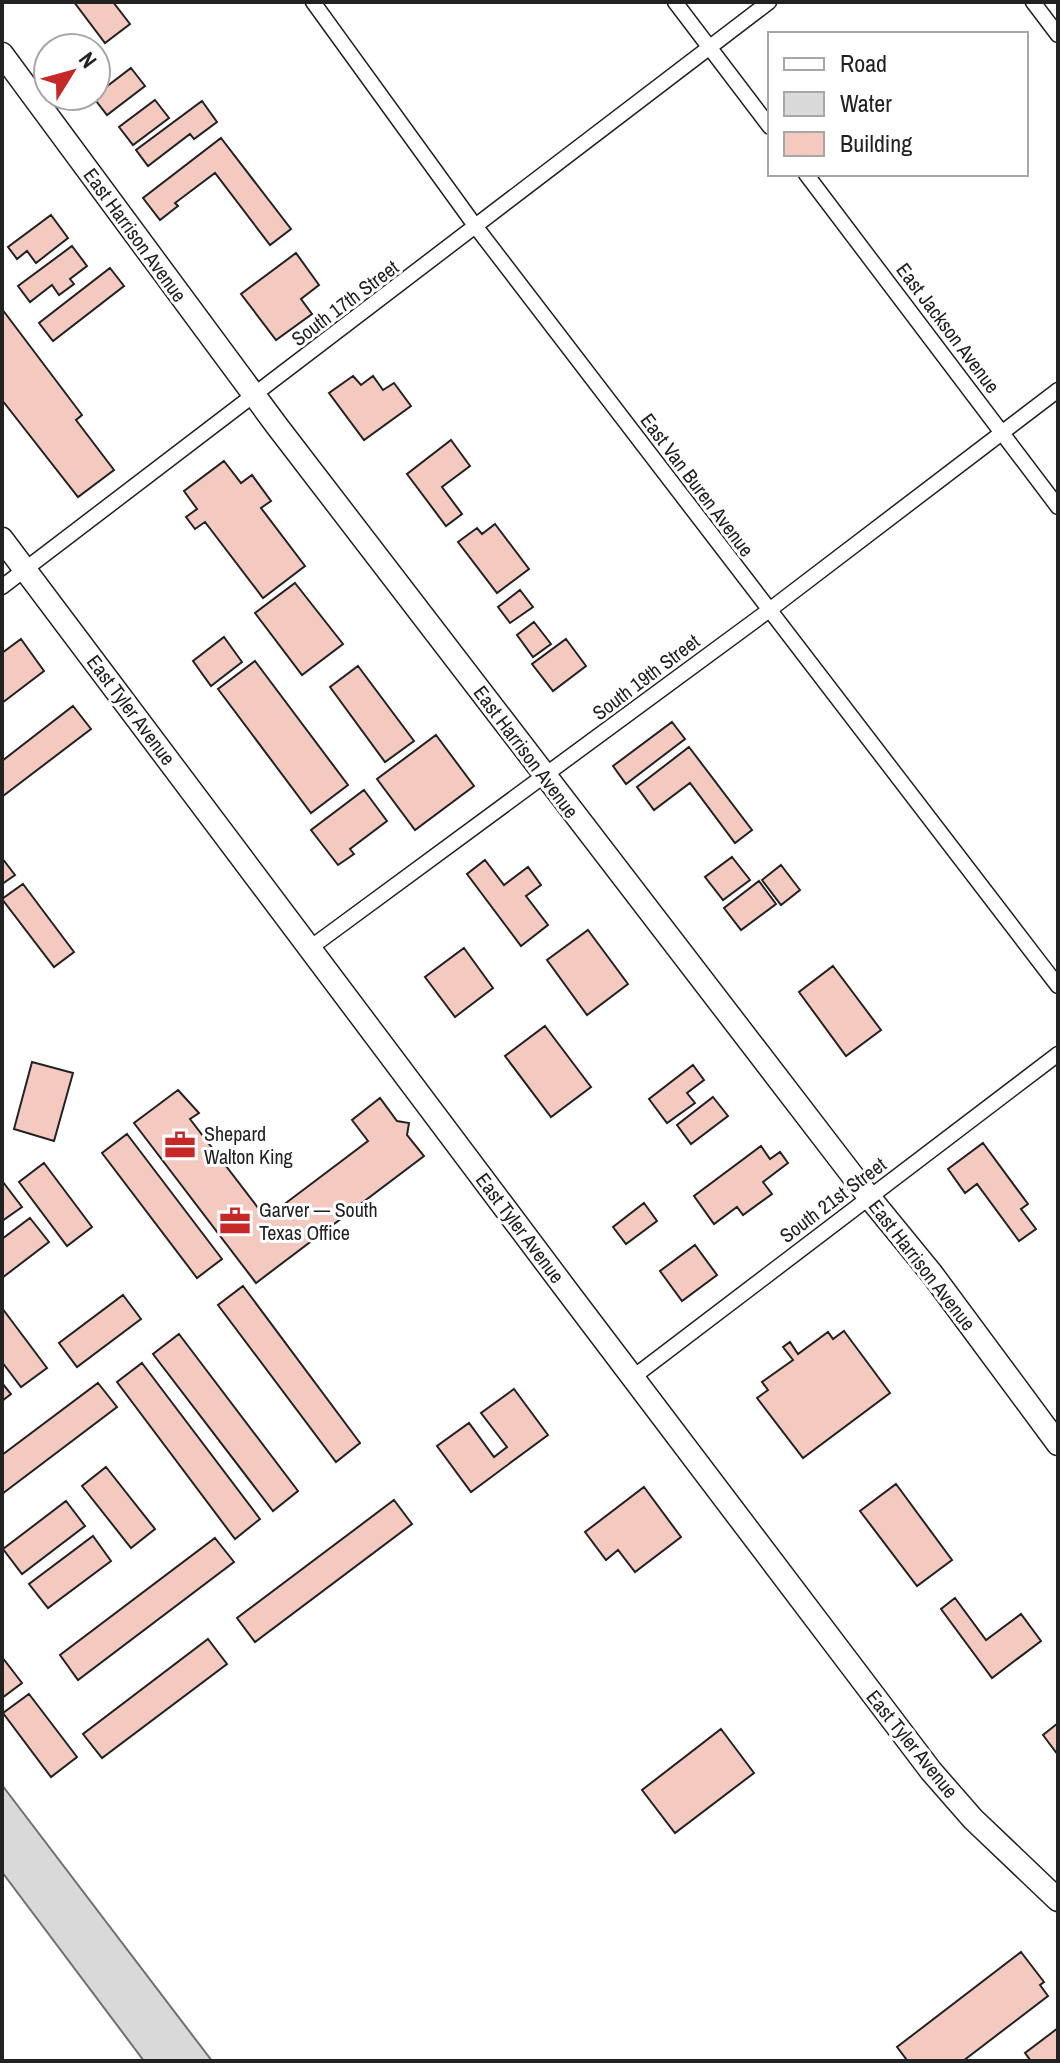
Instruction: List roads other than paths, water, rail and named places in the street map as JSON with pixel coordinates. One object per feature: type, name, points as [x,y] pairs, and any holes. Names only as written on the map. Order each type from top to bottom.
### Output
[{"type":"main road","name":"East Harrison Avenue","points":[[2,54],[255,397],[544,777],[932,1274],[1058,1444]]},
{"type":"main road","name":"East Tyler Avenue","points":[[2,539],[931,1771],[973,1819],[1058,1900]]},
{"type":"street","name":"East Van Buren Avenue","points":[[313,2],[476,227],[1058,986]]},
{"type":"street","points":[[675,2],[768,124]]},
{"type":"street","name":"South 17th Street","points":[[2,587],[769,2]]},
{"type":"street","points":[[1033,2],[1058,35]]},
{"type":"street","name":"East Jackson Avenue","points":[[808,176],[1058,507]]},
{"type":"street","name":"South 19th Street","points":[[310,948],[768,611],[1058,390]]},
{"type":"street","name":"South 21st Street","points":[[632,1378],[1058,1054]]},
{"type":"water","points":[[2,1785],[212,2061],[144,2061],[2,1872]]},
{"type":"place","name":"Shepard Walton King","points":[[180,1145]]},
{"type":"place","name":"Garver — South Texas Office","points":[[235,1221]]}]
